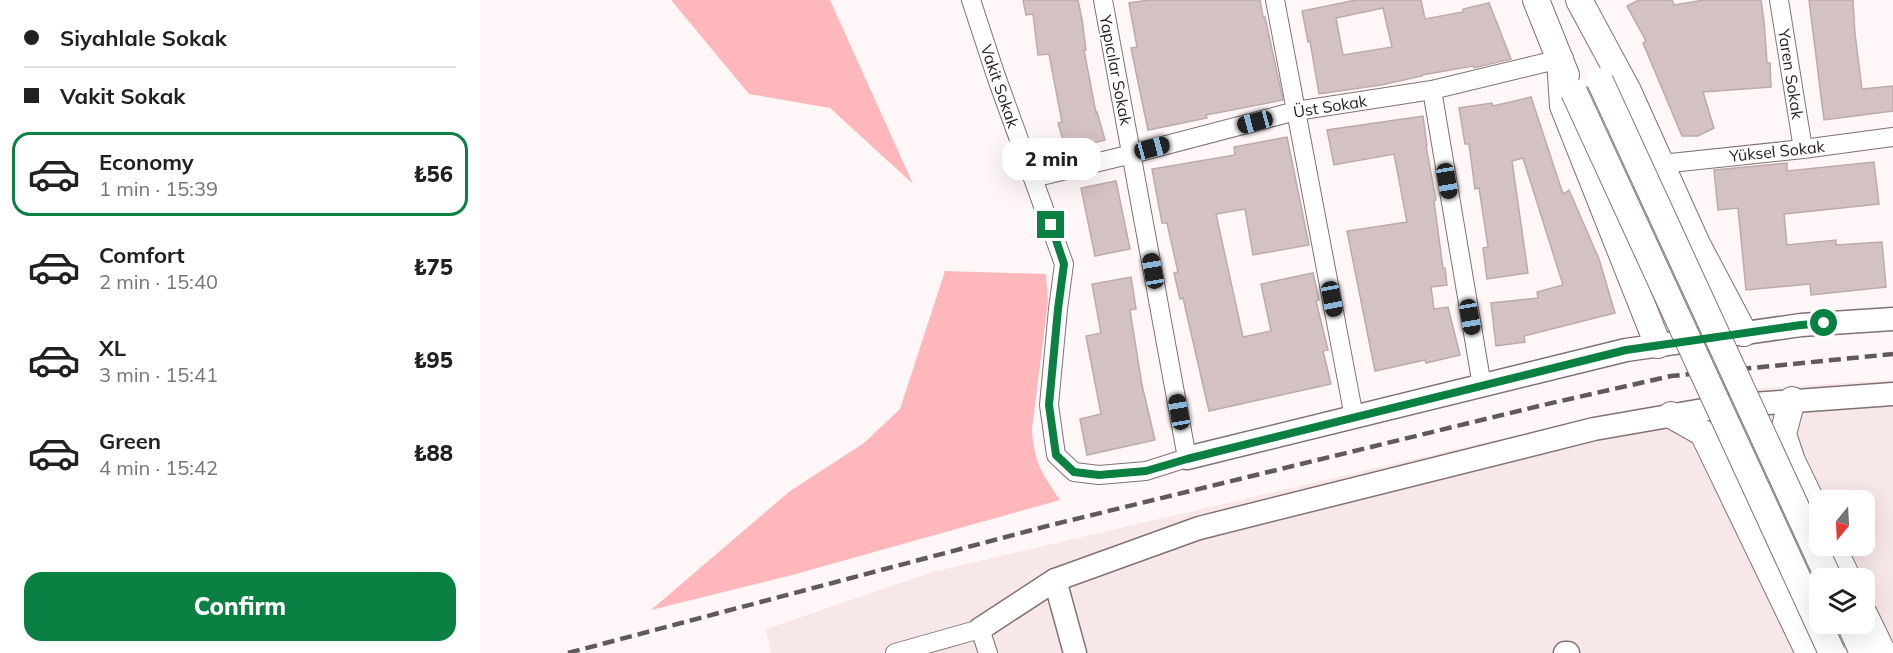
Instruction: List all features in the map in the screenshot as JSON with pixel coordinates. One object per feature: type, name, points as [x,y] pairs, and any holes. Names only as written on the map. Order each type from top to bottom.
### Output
[{"type":"main road","points":[[1536,0],[1574,92],[1832,653]]},
{"type":"main road","points":[[1570,0],[1600,81],[1824,568]]},
{"type":"main road","points":[[1579,0],[1628,91],[1697,244],[1744,333]]},
{"type":"main road","points":[[1560,59],[1563,106],[1658,345]]},
{"type":"main road","points":[[1629,276],[1654,299],[1679,293],[1698,276],[1697,244]]},
{"type":"main road","points":[[1792,400],[1783,434],[1792,461],[1809,496]]},
{"type":"main road","points":[[1671,415],[1703,433],[1809,653]]},
{"type":"main road","points":[[1740,509],[1737,464],[1747,445],[1756,439],[1774,435],[1792,461]]},
{"type":"main road","points":[[1854,634],[1863,653]]},
{"type":"main road","points":[[1874,634],[1883,653]]},
{"type":"street","name":"Vakit Sokak","points":[[971,0],[1064,264],[1049,405],[1056,455],[1074,472],[1099,475],[1146,471],[1187,459]]},
{"type":"street","name":"Yapıcılar Sokak","points":[[1103,0],[1187,459]]},
{"type":"street","points":[[1275,0],[1354,417]]},
{"type":"street","name":"Yaren Sokak","points":[[1779,0],[1803,149]]},
{"type":"street","name":"Üst Sokak","points":[[1033,178],[1296,111],[1432,90],[1560,59]]},
{"type":"street","points":[[1432,90],[1482,386]]},
{"type":"street","name":"Yüksel Sokak","points":[[1661,164],[1893,137]]},
{"type":"street","points":[[1187,459],[1626,350],[1801,325],[1893,319]]},
{"type":"street","points":[[895,653],[980,629],[1055,580],[1199,528],[1594,429],[1726,406],[1893,394]]},
{"type":"street","points":[[1055,580],[1074,653]]},
{"type":"street","points":[[980,629],[988,653]]},
{"type":"shaded area","points":[[671,0],[830,0],[913,184],[830,108],[749,94]]},
{"type":"shaded area","points":[[945,271],[1046,274],[1048,301],[1032,429],[1040,467],[1060,500],[792,575],[651,610],[790,491],[864,443],[900,409]]},
{"type":"shaded area","points":[[1893,380],[1893,653],[771,653],[766,629],[933,572],[1470,446],[1649,407],[1752,389]]},
{"type":"building","points":[[1023,0],[1078,0],[1086,50],[1084,50],[1096,113],[1105,140],[1066,150],[1058,123],[1062,122],[1049,54],[1038,55],[1033,14],[1026,15]]},
{"type":"building","points":[[1149,0],[1260,0],[1283,100],[1206,115],[1207,118],[1148,130],[1131,48],[1137,47],[1129,3]]},
{"type":"building","points":[[1356,0],[1421,0],[1425,19],[1463,12],[1463,9],[1489,3],[1511,59],[1381,85],[1319,94],[1310,41],[1308,42],[1302,11]],"holes":[[[1383,8],[1392,47],[1343,55],[1336,18]]]},
{"type":"building","points":[[1639,0],[1672,0],[1674,5],[1704,0],[1761,0],[1771,87],[1703,92],[1714,128],[1698,136],[1682,136],[1643,43],[1646,41],[1627,6]]},
{"type":"building","points":[[1809,0],[1853,0],[1862,89],[1893,86],[1893,111],[1824,120]]},
{"type":"building","points":[[1531,97],[1563,194],[1569,190],[1599,259],[1615,313],[1524,336],[1525,342],[1496,346],[1491,303],[1538,298],[1537,292],[1563,285],[1523,158],[1512,161],[1528,273],[1487,279],[1483,248],[1488,247],[1479,188],[1475,189],[1469,144],[1465,144],[1459,108],[1492,103],[1493,106]]},
{"type":"building","points":[[1423,116],[1447,285],[1431,287],[1434,309],[1448,307],[1460,355],[1375,371],[1347,231],[1407,222],[1394,154],[1334,165],[1327,130]]},
{"type":"building","points":[[1287,137],[1309,245],[1253,255],[1245,209],[1216,214],[1243,337],[1271,331],[1261,284],[1313,273],[1319,300],[1316,301],[1328,350],[1323,351],[1331,384],[1209,411],[1183,298],[1180,299],[1174,273],[1178,272],[1167,223],[1162,223],[1152,169],[1235,155],[1234,147]]},
{"type":"building","points":[[1874,162],[1879,204],[1784,214],[1787,245],[1836,240],[1836,245],[1882,242],[1886,287],[1811,295],[1810,284],[1746,290],[1738,208],[1718,210],[1714,170],[1787,163],[1787,171]]},
{"type":"building","points":[[1116,181],[1130,249],[1095,256],[1081,188]]},
{"type":"building","points":[[1131,277],[1136,309],[1130,310],[1142,385],[1155,440],[1087,455],[1080,419],[1101,414],[1086,336],[1101,333],[1092,284]]},
{"type":"railway","points":[[568,653],[1051,525],[1671,376],[1893,354]]},
{"type":"route","points":[[1051,225],[1064,264],[1049,405],[1056,455],[1074,472],[1099,475],[1146,471],[1626,350],[1824,323]]}]
